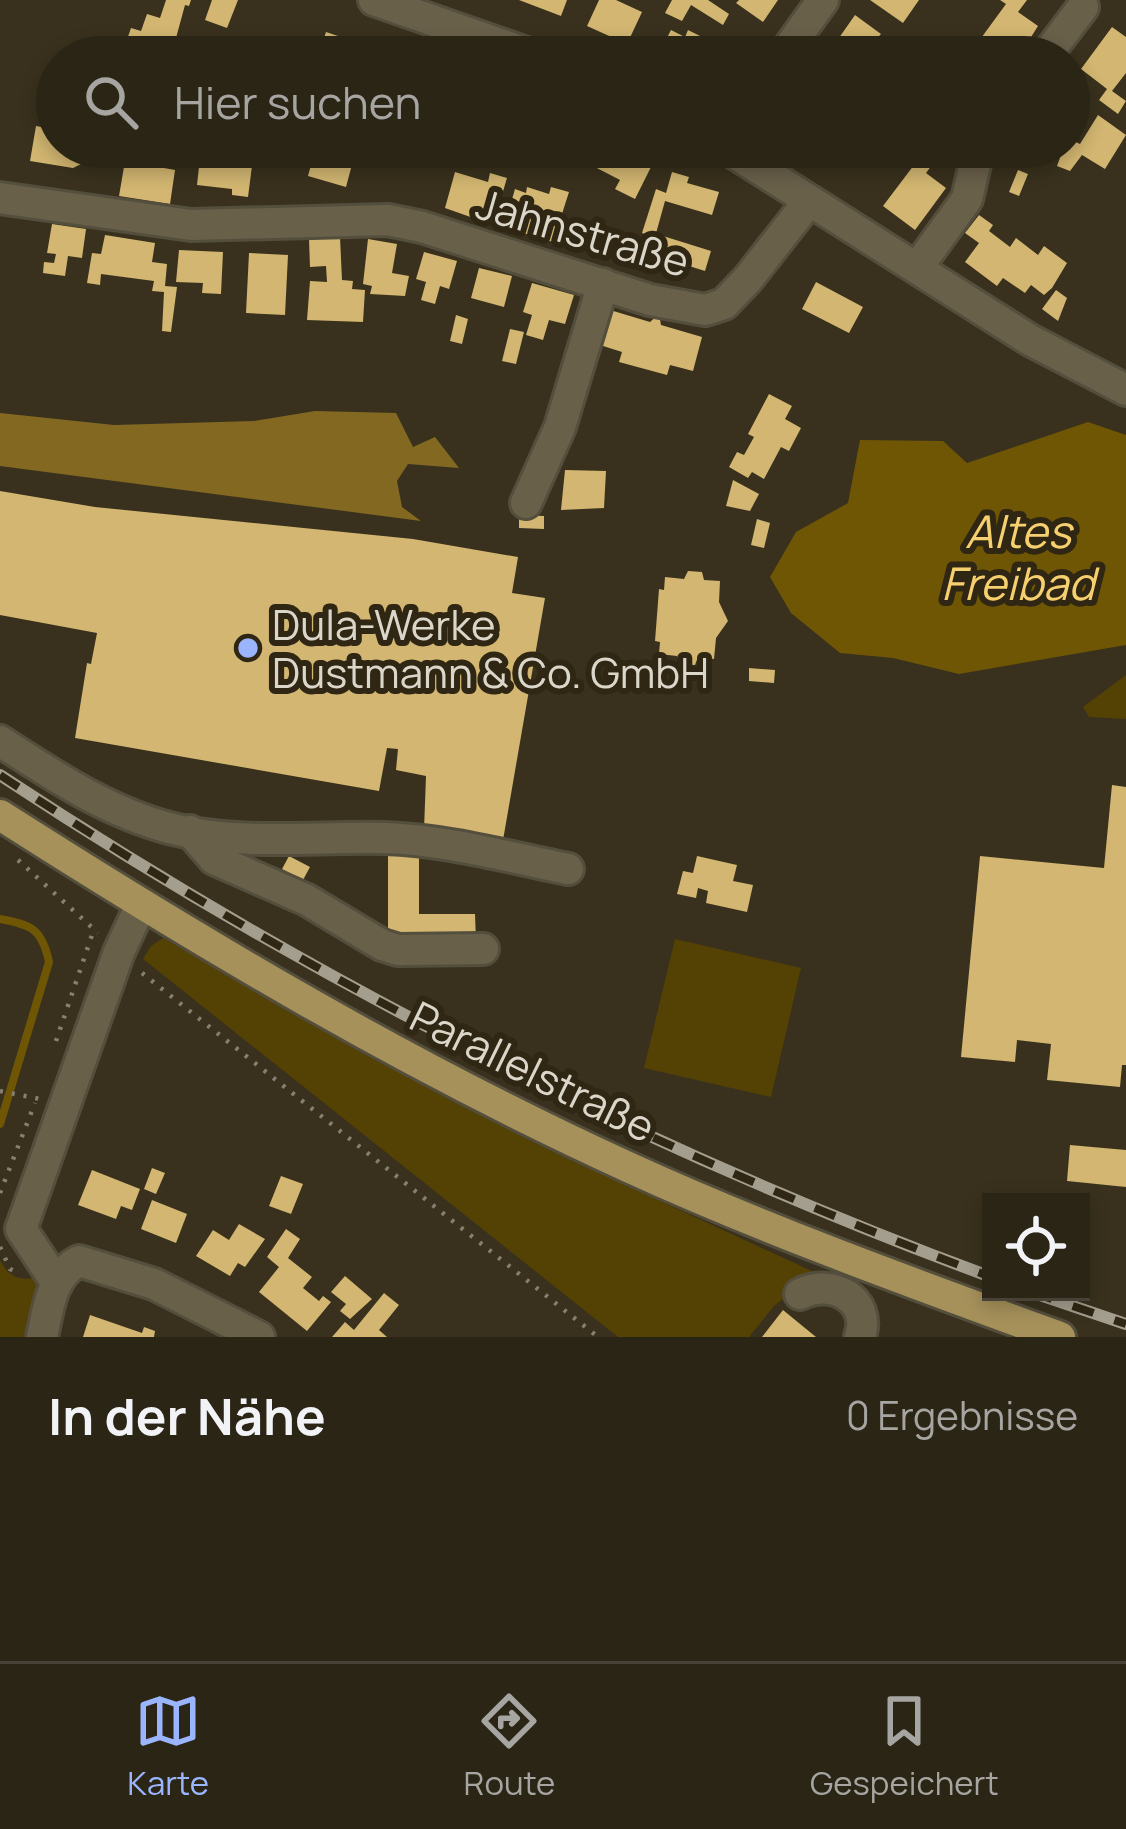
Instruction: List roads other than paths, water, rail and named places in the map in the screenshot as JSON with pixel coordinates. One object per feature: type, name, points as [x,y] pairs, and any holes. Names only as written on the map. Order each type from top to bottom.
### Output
[{"type":"main road","name":"Parallelstraße","points":[[0,815],[141,905],[375,1040],[628,1167],[776,1230],[1060,1337]]},
{"type":"street","points":[[374,0],[478,36]]},
{"type":"street","points":[[797,36],[823,0]]},
{"type":"street","points":[[1061,36],[1083,8]]},
{"type":"street","points":[[758,168],[1030,340],[1126,391]]},
{"type":"street","points":[[917,268],[967,199],[974,168]]},
{"type":"street","name":"Jahnstraße","points":[[0,198],[191,225],[388,220],[681,307],[705,310],[724,304],[809,201]]},
{"type":"street","points":[[526,503],[560,428],[603,284]]},
{"type":"street","points":[[0,741],[78,792],[174,830],[264,838],[389,838],[568,869]]},
{"type":"street","points":[[190,831],[214,859],[307,900],[382,945],[398,950],[483,949]]},
{"type":"street","points":[[56,1282],[21,1229],[119,952],[141,905]]},
{"type":"street","points":[[42,1337],[56,1282],[67,1267],[80,1261],[154,1284],[259,1337]]},
{"type":"street","points":[[800,1294],[832,1287],[847,1294],[859,1307],[860,1337]]},
{"type":"water","name":"Altes Freibad","points":[[1088,422],[1126,435],[1126,645],[959,674],[893,658],[840,653],[791,613],[770,577],[796,532],[848,503],[860,440],[943,441],[967,463]]},
{"type":"waterway","points":[[0,919],[34,930],[49,962],[0,1124]]},
{"type":"railway","points":[[0,775],[237,922],[481,1054],[733,1173],[982,1274]]},
{"type":"railway","points":[[1058,1301],[1126,1324]]},
{"type":"place","name":"Dula-Werke Dustmann & Co. GmbH","points":[[248,648]]}]
